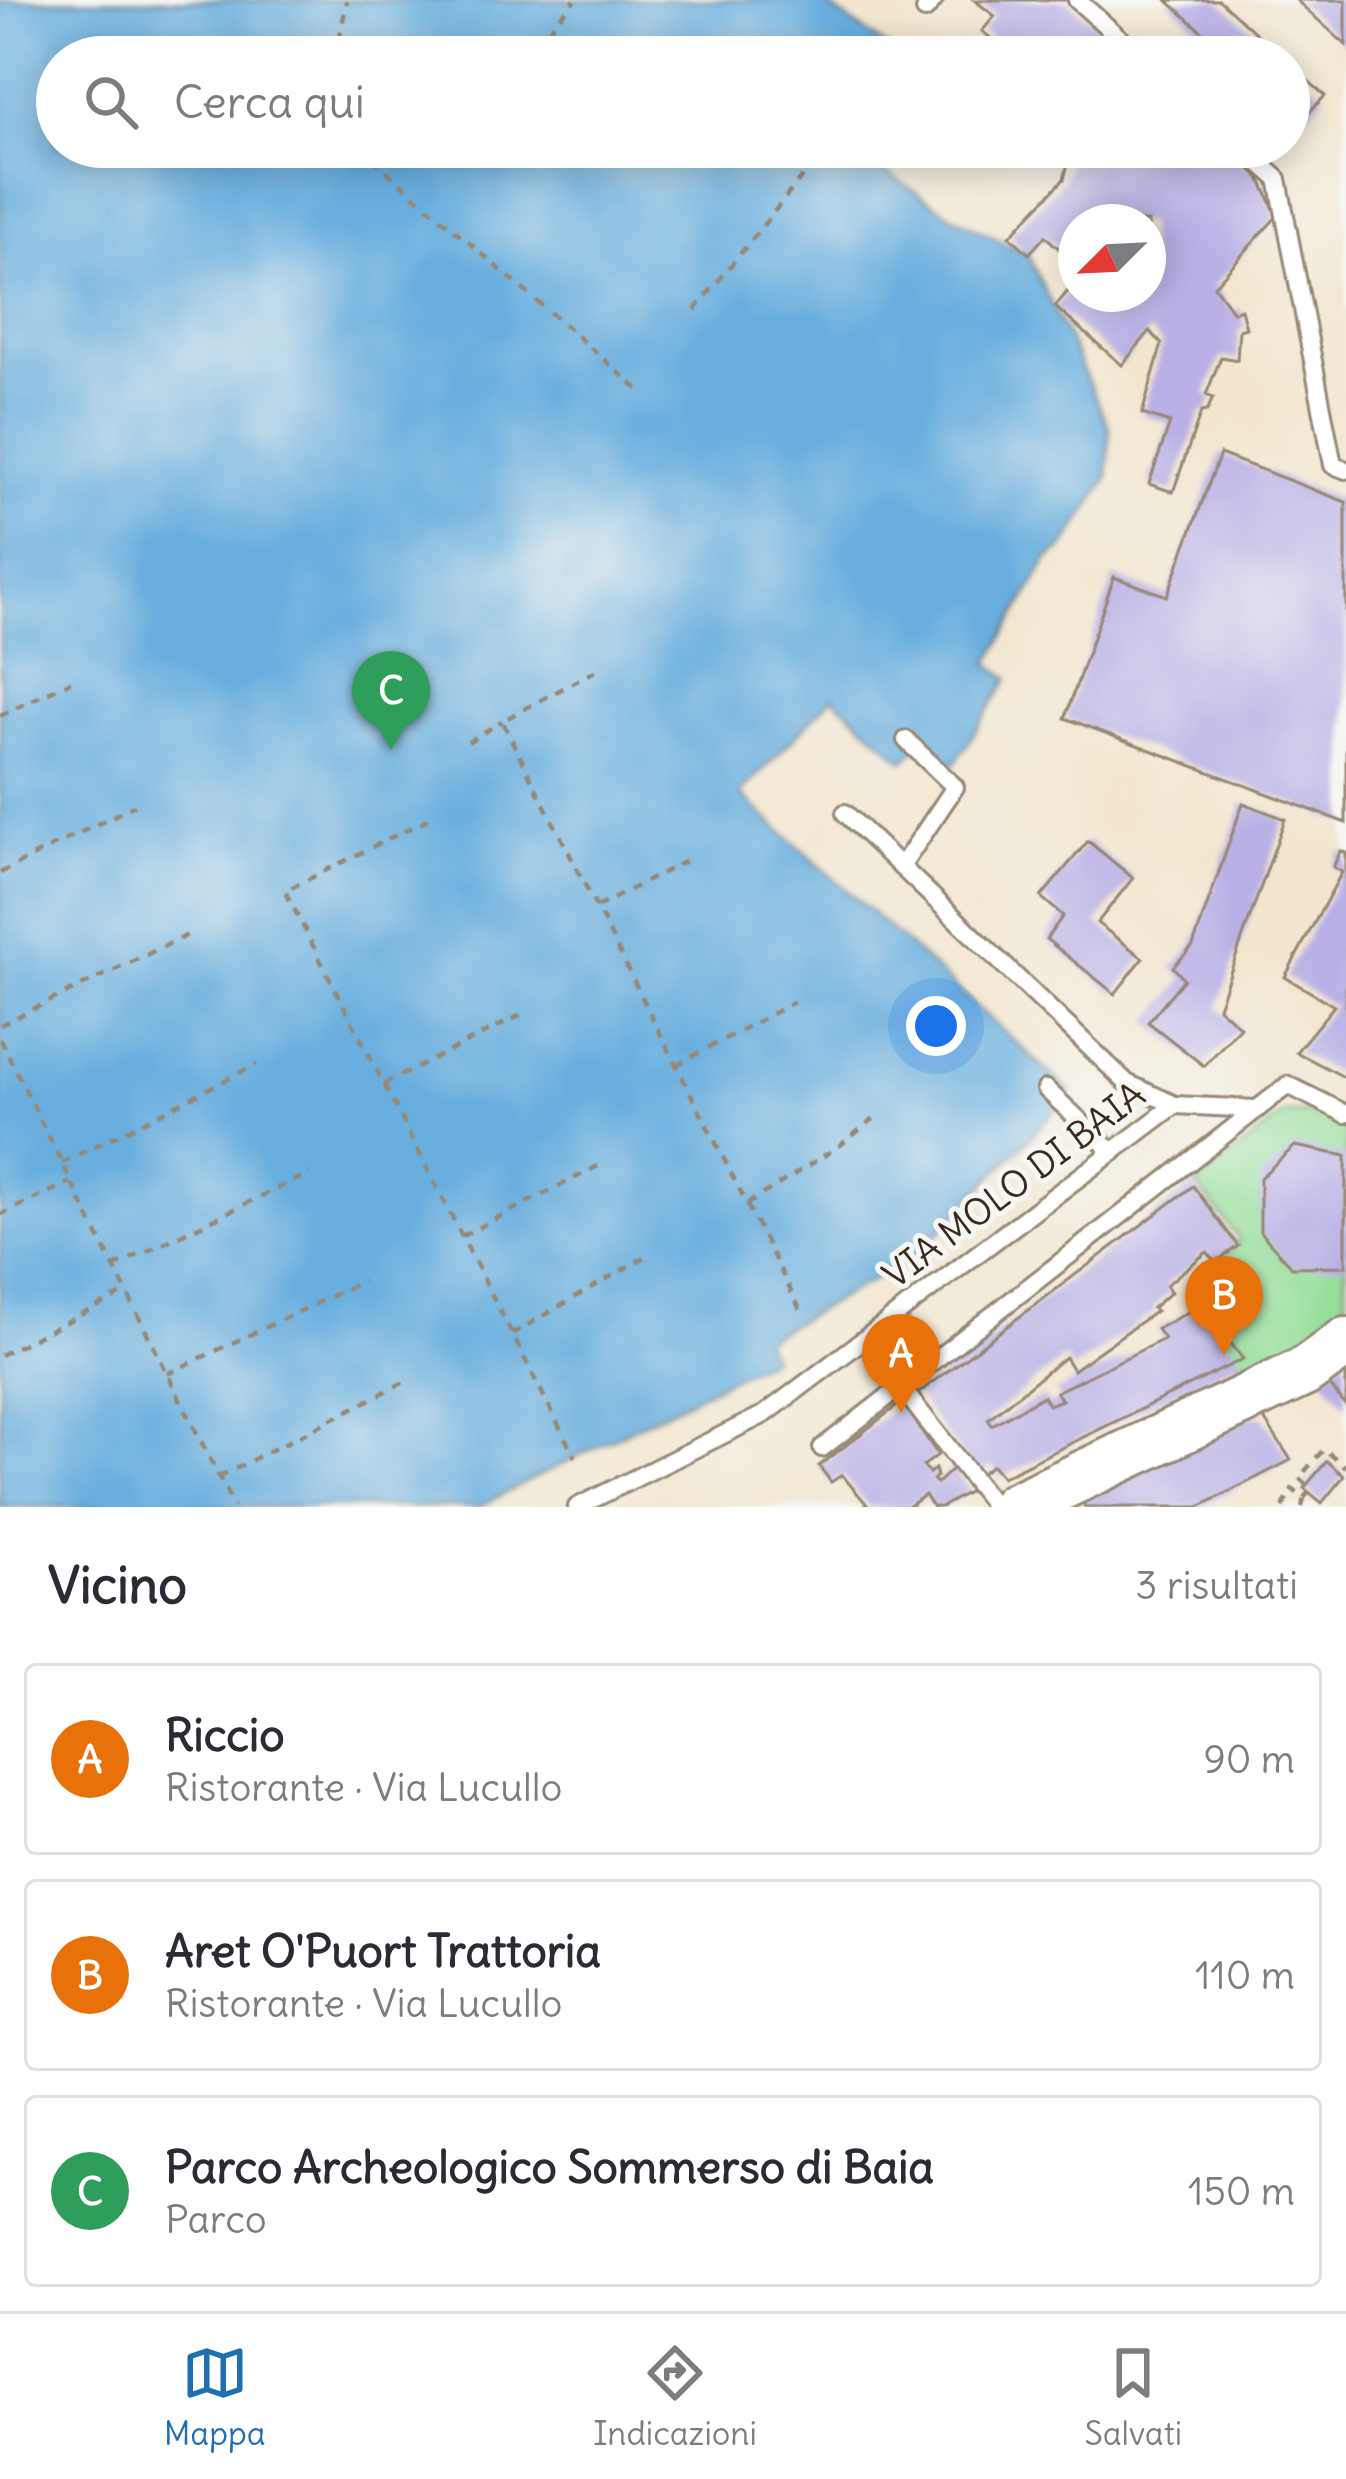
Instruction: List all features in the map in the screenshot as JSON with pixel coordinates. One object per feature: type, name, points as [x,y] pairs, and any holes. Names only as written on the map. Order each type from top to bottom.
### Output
[{"type":"main road","points":[[1015,1507],[1304,1372],[1346,1342]]},
{"type":"lane","points":[[1077,0],[1117,36]]},
{"type":"lane","points":[[1266,168],[1278,179],[1334,465],[1346,470]]},
{"type":"lane","points":[[901,867],[955,787],[906,740]]},
{"type":"lane","points":[[845,813],[1127,1083],[1175,1105]]},
{"type":"lane","name":"VIA MOLO DI BAIA","points":[[822,1448],[1288,1085],[1346,1114]]},
{"type":"lane","points":[[1046,1089],[1113,1152]]},
{"type":"lane","name":"VIA MOLO DI BAIA","points":[[577,1507],[765,1414],[1175,1105],[1256,1109]]},
{"type":"lane","points":[[864,1340],[994,1507]]},
{"type":"path","points":[[341,36],[347,0]]},
{"type":"path","points":[[543,36],[575,0]]},
{"type":"path","points":[[383,168],[638,389]]},
{"type":"path","points":[[695,310],[809,168]]},
{"type":"path","points":[[468,742],[595,671]]},
{"type":"path","points":[[0,716],[70,681]]},
{"type":"path","points":[[502,721],[804,1317]]},
{"type":"path","points":[[0,873],[135,805]]},
{"type":"path","points":[[428,819],[285,891],[575,1457]]},
{"type":"path","points":[[597,907],[691,858]]},
{"type":"path","points":[[0,1025],[194,932]]},
{"type":"path","points":[[676,1065],[794,1002]]},
{"type":"path","points":[[384,1084],[525,1013]]},
{"type":"path","points":[[0,1039],[234,1507]]},
{"type":"path","points":[[62,1163],[256,1064]]},
{"type":"path","points":[[747,1204],[878,1116]]},
{"type":"path","points":[[462,1236],[602,1163]]},
{"type":"path","points":[[114,1267],[310,1173]]},
{"type":"path","points":[[0,1215],[71,1182]]},
{"type":"path","points":[[512,1334],[650,1254]]},
{"type":"path","points":[[167,1374],[362,1281]]},
{"type":"path","points":[[0,1355],[126,1292]]},
{"type":"path","points":[[219,1478],[410,1379]]},
{"type":"path","points":[[1301,1507],[1311,1489],[1299,1478],[1324,1449],[1344,1462]]},
{"type":"path","points":[[1283,1507],[1292,1489],[1304,1498]]},
{"type":"green space","points":[[1320,1113],[1346,1121],[1346,1322],[1318,1343],[1248,1372],[1194,1291],[1216,1262],[1238,1245],[1238,1237],[1196,1184],[1284,1114]]},
{"type":"water","points":[[0,0],[820,0],[871,36],[36,36],[36,168],[879,168],[953,216],[1028,255],[1110,428],[1108,478],[1064,548],[1049,558],[989,663],[1009,678],[954,765],[926,739],[904,761],[833,697],[740,794],[1072,1093],[917,1256],[764,1339],[772,1357],[478,1507],[0,1507]]},
{"type":"building","points":[[974,0],[1067,0],[1108,36],[988,36],[982,31],[995,16]]},
{"type":"building","points":[[1167,0],[1219,0],[1259,36],[1207,36]]},
{"type":"building","points":[[1296,0],[1346,0],[1346,45]]},
{"type":"building","points":[[1310,82],[1325,96],[1310,111]]},
{"type":"building","points":[[1067,168],[1250,168],[1260,178],[1277,216],[1214,286],[1233,312],[1241,309],[1246,328],[1239,330],[1237,360],[1221,357],[1206,395],[1213,398],[1207,411],[1201,412],[1173,492],[1149,484],[1170,423],[1142,414],[1162,344],[1150,331],[1122,365],[1061,312],[1166,312],[1166,204],[1058,204],[1058,248],[1045,236],[1029,254],[1010,236],[1064,179]]},
{"type":"building","points":[[1220,454],[1346,502],[1346,823],[1065,718],[1114,577],[1167,596]]},
{"type":"building","points":[[1243,803],[1285,819],[1218,1007],[1240,1027],[1204,1066],[1148,1022],[1184,979],[1173,967],[1193,946]]},
{"type":"building","points":[[1088,841],[1133,878],[1097,923],[1143,958],[1115,994],[1046,939],[1063,916],[1041,897]]},
{"type":"building","points":[[1341,851],[1346,853],[1346,1078],[1296,1052],[1334,1006],[1285,977],[1342,872],[1333,867]]},
{"type":"building","points":[[1295,1146],[1346,1156],[1346,1266],[1292,1267],[1260,1232],[1260,1178]]},
{"type":"building","points":[[1193,1186],[1238,1246],[1216,1262],[1207,1252],[1166,1285],[1171,1292],[1152,1308],[1156,1311],[1073,1370],[1065,1357],[988,1419],[992,1425],[1043,1396],[1048,1405],[1062,1400],[1056,1392],[1164,1339],[1157,1329],[1201,1305],[1243,1359],[1002,1477],[992,1465],[977,1476],[916,1395]]},
{"type":"building","points":[[1346,1358],[1346,1406],[1322,1376]]},
{"type":"building","points":[[902,1402],[938,1455],[923,1466],[929,1473],[935,1469],[933,1480],[937,1483],[953,1468],[970,1491],[941,1507],[933,1507],[925,1495],[908,1507],[869,1507],[842,1475],[831,1482],[819,1466]]},
{"type":"building","points":[[1262,1416],[1291,1460],[1199,1507],[1085,1507],[1083,1502],[1230,1417]]},
{"type":"building","points":[[1327,1461],[1344,1476],[1322,1503],[1304,1488]]},
{"type":"place","name":"Parco Archeologico Sommerso di Baia","points":[[391,750]]},
{"type":"place","name":"Aret O'Puort Trattoria","points":[[1224,1355]]},
{"type":"place","name":"Riccio","points":[[901,1413]]}]
